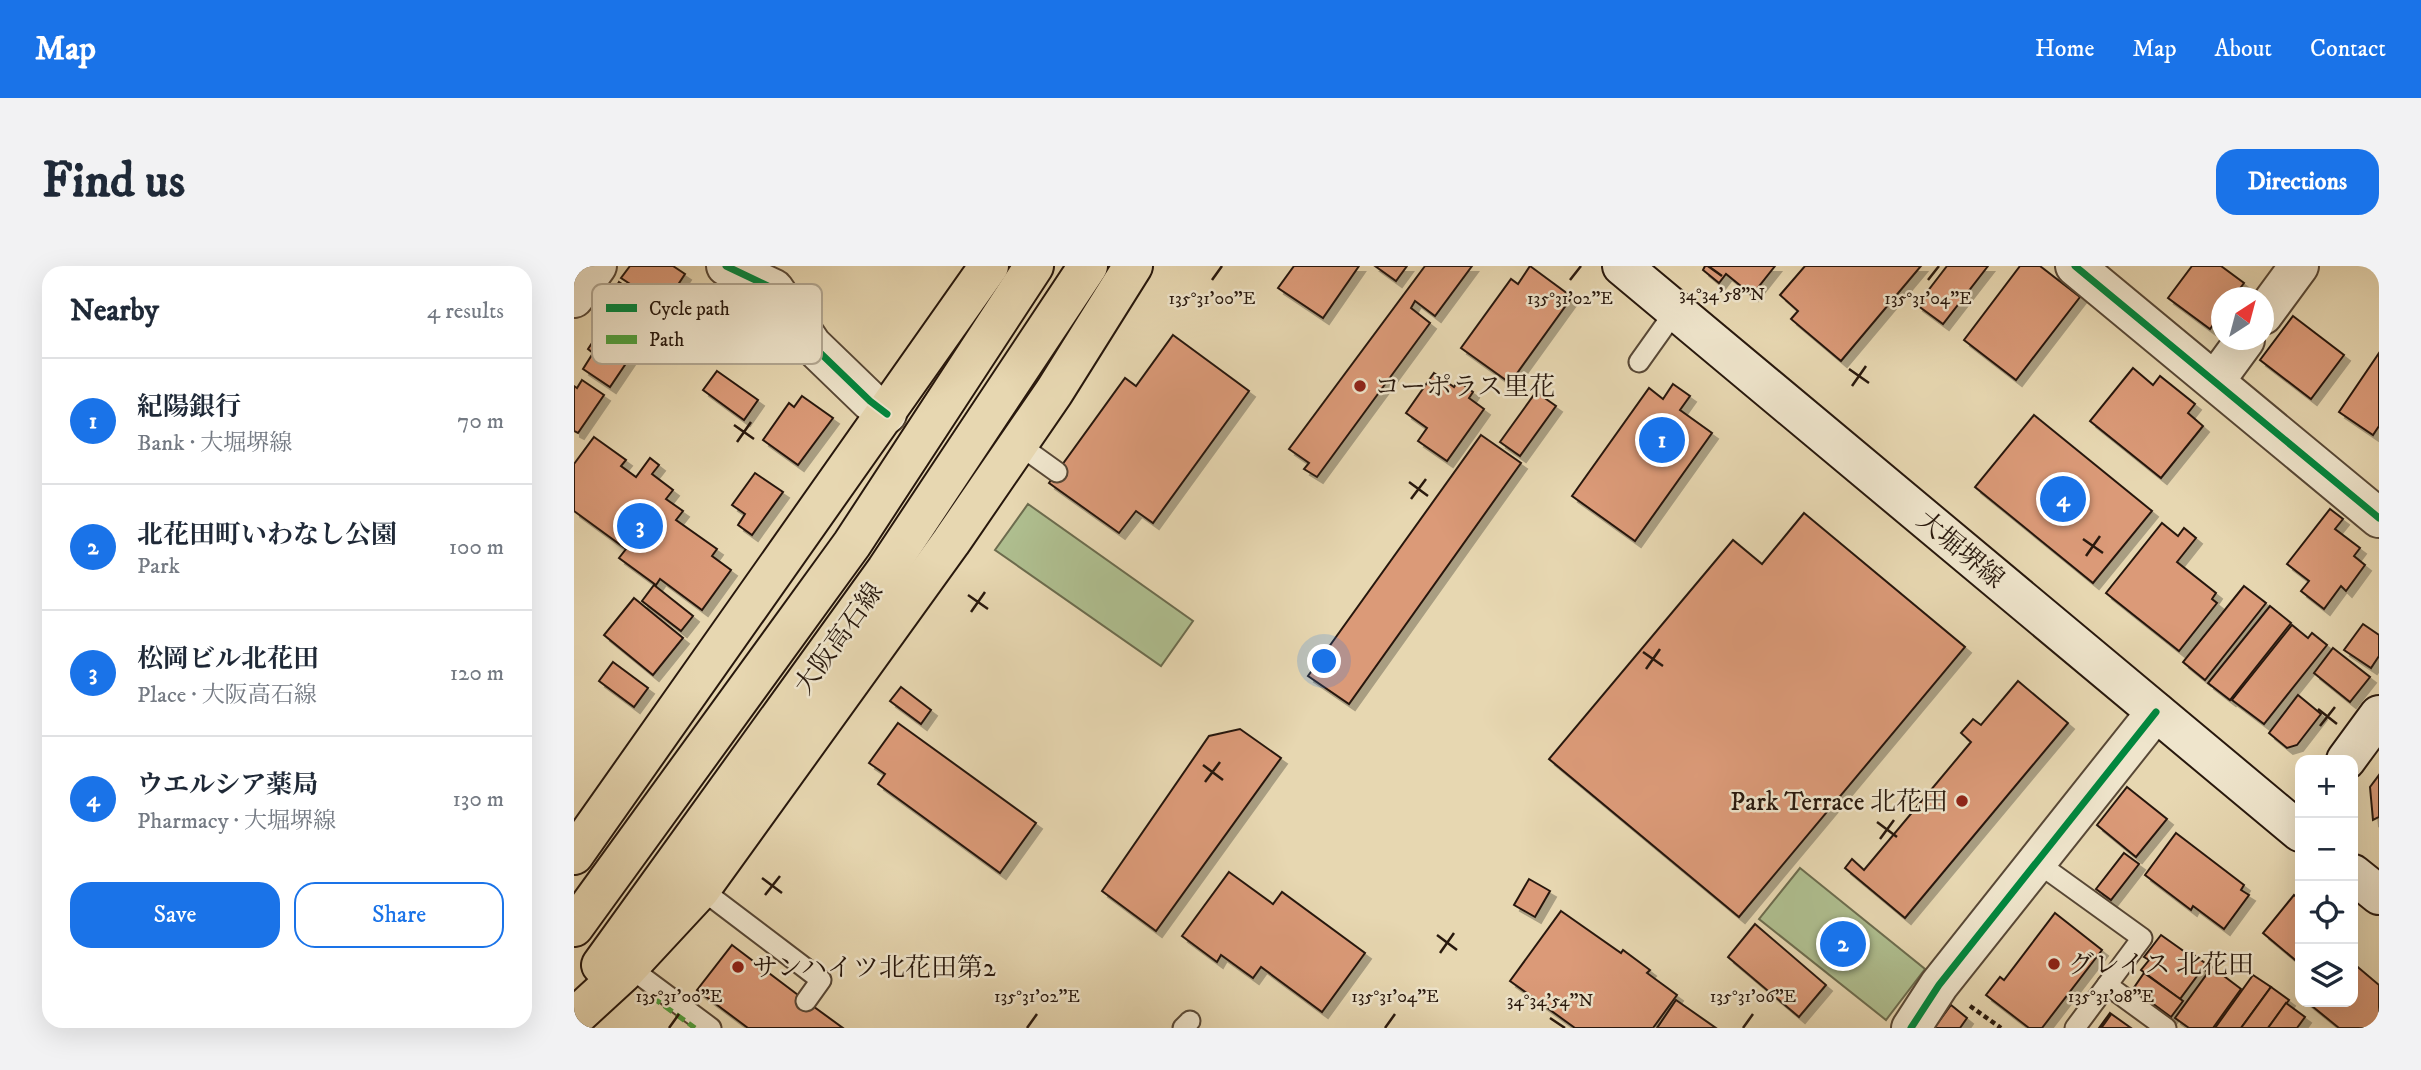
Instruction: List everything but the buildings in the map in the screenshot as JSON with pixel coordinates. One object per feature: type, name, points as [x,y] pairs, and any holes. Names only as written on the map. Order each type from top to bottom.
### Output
[{"type":"main road","points":[[574,855],[989,266]]},
{"type":"main road","name":"大阪高石線","points":[[574,927],[852,544],[1034,266]]},
{"type":"main road","name":"大阪高石線","points":[[574,1000],[649,901],[886,570],[1088,266]]},
{"type":"main road","points":[[574,1018],[629,967],[701,889],[951,542],[1054,392],[1133,266]]},
{"type":"street","points":[[574,298],[597,266]]},
{"type":"street","points":[[726,266],[764,284]]},
{"type":"street","name":"大堀堺線","points":[[1622,266],[2295,825]]},
{"type":"street","points":[[2075,266],[2379,518]]},
{"type":"street","points":[[2274,300],[2299,266]]},
{"type":"street","points":[[2215,381],[2238,350]]},
{"type":"street","points":[[822,355],[887,414]]},
{"type":"street","points":[[1911,1028],[1940,985],[2156,712]]},
{"type":"street","points":[[2351,755],[2379,715]]},
{"type":"street","points":[[2358,878],[2379,895]]},
{"type":"lane","points":[[1639,362],[1676,310]]},
{"type":"lane","points":[[1018,444],[1056,472]]},
{"type":"lane","points":[[2038,863],[2142,937],[2075,1028]]},
{"type":"lane","points":[[701,889],[821,980],[806,1001]]},
{"type":"lane","points":[[629,967],[711,1028]]},
{"type":"lane","points":[[2107,985],[2166,1028]]},
{"type":"green space","points":[[1028,504],[1193,621],[1161,666],[995,550]]},
{"type":"green space","points":[[1800,868],[1925,969],[1886,1020],[1759,919]]},
{"type":"marked path","points":[[652,997],[695,1028]]},
{"type":"cycle path","points":[[726,266],[764,284]]},
{"type":"cycle path","points":[[2075,266],[2379,518]]},
{"type":"cycle path","points":[[822,355],[887,414]]},
{"type":"cycle path","points":[[1911,1028],[1939,985],[2156,712]]},
{"type":"place","name":"コーポラス里花","points":[[1360,386]]},
{"type":"place","name":"紀陽銀行","points":[[1662,440]]},
{"type":"place","name":"ウエルシア薬局","points":[[2063,499]]},
{"type":"place","name":"松岡ビル北花田","points":[[640,526]]},
{"type":"place","name":"Park Terrace 北花田","points":[[1962,801]]},
{"type":"place","name":"北花田町いわなし公園","points":[[1843,944]]},
{"type":"place","name":"グレイス 北花田","points":[[2054,964]]},
{"type":"place","name":"サンハイツ北花田第2","points":[[738,967]]}]
